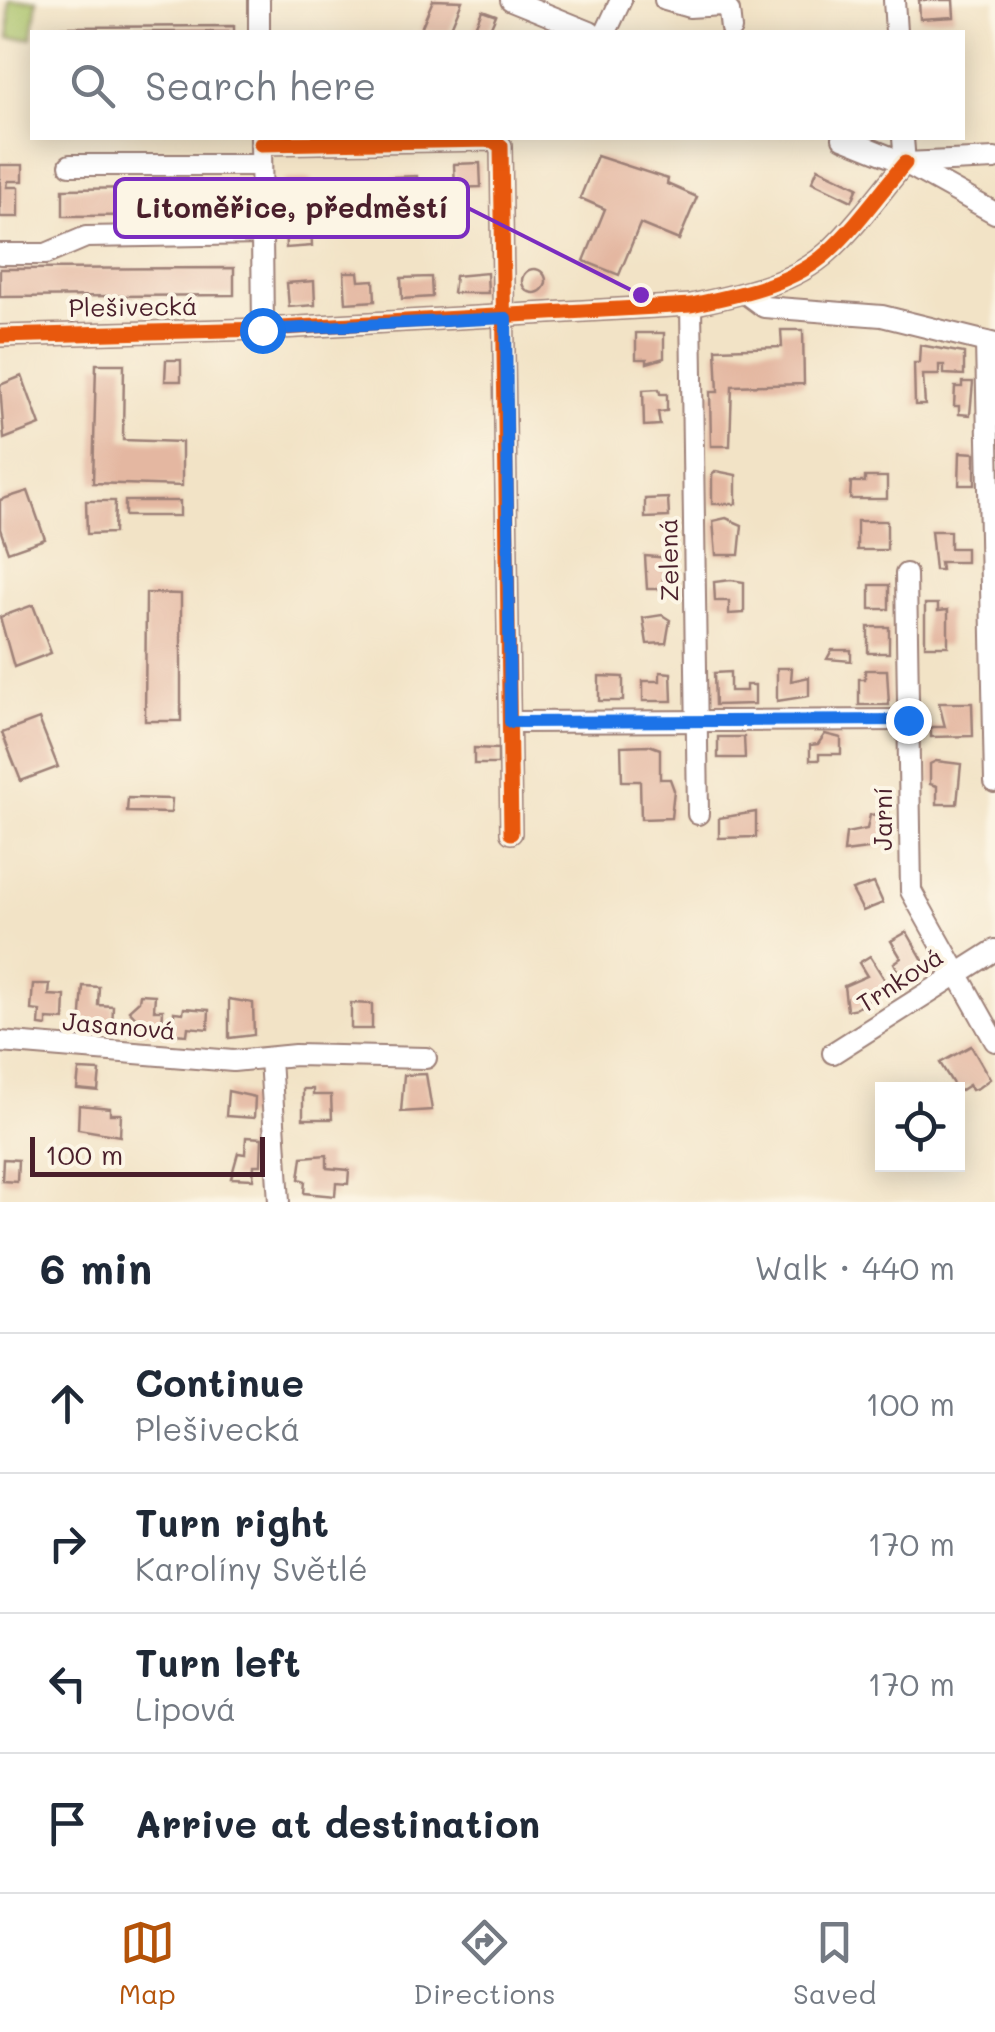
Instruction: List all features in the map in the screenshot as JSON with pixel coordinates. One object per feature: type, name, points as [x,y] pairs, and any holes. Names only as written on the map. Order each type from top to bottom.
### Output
[{"type":"street","points":[[259,0],[260,30]]},
{"type":"street","points":[[511,0],[585,30]]},
{"type":"street","points":[[607,30],[622,0]]},
{"type":"street","points":[[665,0],[688,6],[722,5],[728,11],[730,29]]},
{"type":"street","points":[[894,0],[896,30]]},
{"type":"street","points":[[70,165],[261,149],[492,140],[501,146],[511,833]]},
{"type":"street","points":[[847,140],[905,164],[995,213]]},
{"type":"street","points":[[903,140],[905,164]]},
{"type":"street","points":[[261,149],[262,330]]},
{"type":"street","points":[[905,164],[995,159]]},
{"type":"street","name":"Plešivecká","points":[[0,336],[262,330],[690,305],[746,293],[788,277],[827,254],[905,164]]},
{"type":"street","points":[[0,254],[46,254],[86,236],[262,234]]},
{"type":"street","points":[[746,293],[764,307],[882,316],[991,343],[995,782]]},
{"type":"street","name":"Zelená","points":[[690,305],[698,814]]},
{"type":"street","name":"Jarní","points":[[906,574],[910,891],[995,1040]]},
{"type":"street","points":[[510,722],[908,720]]},
{"type":"street","name":"Trnková","points":[[833,1053],[995,950]]},
{"type":"street","name":"Jasanová","points":[[0,1042],[233,1061],[295,1055],[426,1058]]},
{"type":"street","points":[[270,1059],[279,1202]]},
{"type":"green space","points":[[9,0],[37,0],[30,38],[9,38]]},
{"type":"building","points":[[433,0],[462,1],[450,30],[420,30]]},
{"type":"building","points":[[919,0],[953,0],[954,17],[920,19]]},
{"type":"building","points":[[482,10],[496,15],[490,29],[474,30]]},
{"type":"building","points":[[234,26],[234,30],[62,30]]},
{"type":"building","points":[[597,156],[668,179],[667,184],[697,197],[679,240],[640,224],[619,275],[584,261],[605,209],[580,198]]},
{"type":"building","points":[[480,163],[481,187],[455,188],[454,164]]},
{"type":"building","points":[[0,165],[23,165],[23,181],[8,181],[7,187],[19,187],[19,217],[0,217]]},
{"type":"building","points":[[818,168],[858,187],[852,201],[812,182]]},
{"type":"building","points":[[417,176],[418,197],[392,198],[392,177]]},
{"type":"building","points":[[311,179],[312,193],[285,194],[284,180]]},
{"type":"building","points":[[234,187],[235,215],[63,216],[63,189]]},
{"type":"building","points":[[311,222],[312,246],[286,248],[285,224]]},
{"type":"building","points":[[234,268],[234,295],[0,297],[0,269]]},
{"type":"building","points":[[534,269],[546,281],[534,293],[522,281]]},
{"type":"building","points":[[344,272],[358,272],[359,281],[374,280],[375,301],[346,303]]},
{"type":"building","points":[[487,273],[488,293],[453,293],[455,276]]},
{"type":"building","points":[[431,277],[432,297],[402,299],[401,278]]},
{"type":"building","points":[[314,281],[315,305],[289,307],[287,283]]},
{"type":"building","points":[[781,330],[803,330],[804,384],[732,386],[730,446],[711,446],[710,392],[718,392],[716,349],[782,347]]},
{"type":"building","points":[[636,333],[664,333],[664,358],[647,363],[647,359],[636,359]]},
{"type":"building","points":[[920,345],[964,353],[964,375],[944,374],[944,365],[939,365],[939,375],[923,375],[925,405],[915,405],[914,363],[919,363]]},
{"type":"building","points":[[166,360],[181,360],[181,381],[165,381]]},
{"type":"building","points":[[96,364],[124,364],[123,440],[182,442],[182,486],[93,483]]},
{"type":"building","points":[[22,376],[40,425],[4,439],[0,385]]},
{"type":"building","points":[[962,382],[973,382],[970,415],[959,414],[959,406],[954,406],[955,387],[962,387]]},
{"type":"building","points":[[659,389],[660,394],[667,394],[667,411],[658,412],[660,425],[644,426],[643,390]]},
{"type":"building","points":[[960,452],[975,453],[975,485],[959,485]]},
{"type":"building","points":[[716,471],[736,475],[736,504],[712,504],[712,475]]},
{"type":"building","points":[[865,477],[887,477],[887,499],[850,499],[851,482],[865,482]]},
{"type":"building","points":[[28,491],[45,539],[8,552],[0,529],[0,500]]},
{"type":"building","points":[[668,498],[669,517],[645,518],[645,499]]},
{"type":"building","points":[[86,501],[115,501],[114,533],[87,534]]},
{"type":"building","points":[[125,501],[180,501],[180,516],[125,516]]},
{"type":"building","points":[[726,518],[742,525],[739,555],[716,555],[713,521]]},
{"type":"building","points":[[857,521],[887,521],[887,550],[857,550]]},
{"type":"building","points":[[931,531],[950,531],[950,548],[966,548],[966,562],[940,562],[941,570],[935,570]]},
{"type":"building","points":[[645,556],[669,558],[670,577],[663,579],[663,589],[647,589]]},
{"type":"building","points":[[714,582],[744,582],[744,613],[729,614],[729,601],[715,601]]},
{"type":"building","points":[[870,585],[889,585],[889,609],[870,609]]},
{"type":"building","points":[[146,593],[181,594],[181,721],[145,721]]},
{"type":"building","points":[[925,604],[938,604],[938,611],[948,610],[948,646],[925,646]]},
{"type":"building","points":[[33,605],[51,653],[14,667],[0,617]]},
{"type":"building","points":[[662,615],[670,620],[666,643],[647,644],[643,618]]},
{"type":"building","points":[[868,627],[889,627],[889,653],[868,653]]},
{"type":"building","points":[[832,650],[851,650],[851,661],[827,659]]},
{"type":"building","points":[[777,668],[792,668],[791,681],[809,677],[809,696],[777,701]]},
{"type":"building","points":[[865,670],[887,670],[889,705],[859,705],[859,679],[865,679]]},
{"type":"building","points":[[660,672],[671,673],[672,701],[643,701],[643,681],[660,681]]},
{"type":"building","points":[[730,672],[730,691],[746,691],[746,685],[755,685],[755,704],[715,705],[714,673]]},
{"type":"building","points":[[599,676],[623,677],[623,701],[599,701]]},
{"type":"building","points":[[939,703],[972,703],[973,736],[931,737],[931,727],[945,727]]},
{"type":"building","points":[[39,719],[58,767],[21,781],[2,733]]},
{"type":"building","points":[[825,734],[841,738],[841,754],[819,754],[819,760],[810,760],[810,745],[818,744]]},
{"type":"building","points":[[718,737],[744,737],[745,758],[718,758]]},
{"type":"building","points":[[649,745],[660,749],[660,779],[670,779],[674,790],[671,818],[641,819],[640,781],[622,781],[621,746]]},
{"type":"building","points":[[474,748],[498,749],[498,764],[474,764]]},
{"type":"building","points":[[930,764],[961,764],[957,804],[937,804],[937,786],[930,784]]},
{"type":"building","points":[[128,798],[172,799],[171,813],[127,812]]},
{"type":"building","points":[[756,812],[756,837],[719,838],[719,818]]},
{"type":"building","points":[[889,813],[889,842],[883,847],[844,852],[846,833],[867,829],[870,815]]},
{"type":"building","points":[[874,883],[883,903],[863,911],[852,890]]},
{"type":"building","points":[[907,932],[924,962],[901,976],[894,963],[901,958],[891,941]]},
{"type":"building","points":[[870,956],[888,985],[857,1008],[847,1010],[844,986],[867,976],[859,963]]},
{"type":"building","points":[[33,984],[50,984],[49,995],[65,996],[64,1020],[47,1019],[47,1026],[39,1025],[40,1011],[31,1010]]},
{"type":"building","points":[[83,986],[99,987],[98,1005],[113,1006],[112,1030],[80,1028]]},
{"type":"building","points":[[140,994],[155,995],[154,1010],[163,1010],[162,1027],[153,1027],[153,1032],[137,1031],[138,1020],[129,1010],[139,1001]]},
{"type":"building","points":[[229,999],[253,1003],[254,1035],[229,1038]]},
{"type":"building","points":[[351,1003],[372,1004],[372,1029],[351,1029]]},
{"type":"building","points":[[184,1008],[209,1010],[208,1029],[188,1027],[187,1035],[173,1034],[174,1012],[183,1013]]},
{"type":"building","points":[[971,1046],[990,1079],[972,1090],[969,1085],[965,1088],[965,1082],[952,1082],[940,1063]]},
{"type":"building","points":[[79,1070],[100,1071],[98,1091],[77,1089]]},
{"type":"building","points":[[426,1074],[432,1110],[401,1112],[404,1075]]},
{"type":"building","points":[[303,1089],[313,1089],[313,1095],[331,1095],[332,1119],[303,1119]]},
{"type":"building","points":[[228,1091],[255,1097],[254,1118],[226,1116]]},
{"type":"building","points":[[79,1105],[110,1108],[110,1114],[121,1114],[120,1136],[78,1129]]},
{"type":"building","points":[[246,1137],[262,1138],[261,1165],[254,1165],[253,1179],[231,1178],[238,1153],[245,1154]]},
{"type":"building","points":[[327,1155],[327,1168],[349,1170],[348,1184],[336,1183],[335,1196],[304,1193],[305,1181],[299,1179],[302,1157]]},
{"type":"building","points":[[3,1159],[18,1160],[17,1182],[2,1181]]},
{"type":"cycle path","points":[[261,144],[492,140],[501,146],[511,833]]},
{"type":"cycle path","points":[[0,336],[263,329],[691,305],[781,281],[814,263],[848,232],[905,163]]},
{"type":"place","name":"Litoměřice, předměstí","points":[[641,295]]},
{"type":"route","points":[[262,330],[506,318],[510,722],[908,720]]}]
